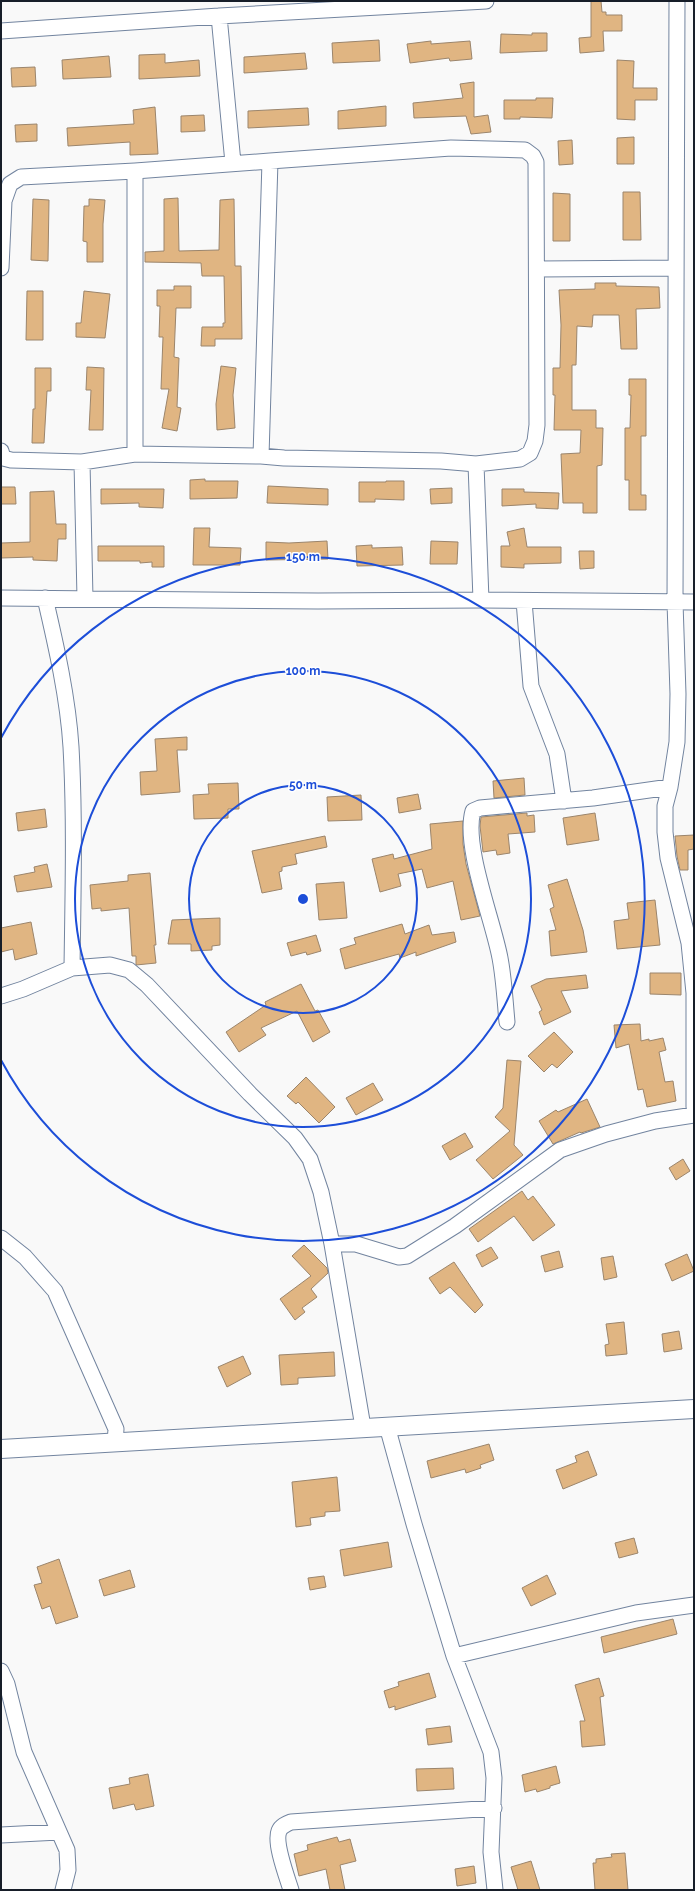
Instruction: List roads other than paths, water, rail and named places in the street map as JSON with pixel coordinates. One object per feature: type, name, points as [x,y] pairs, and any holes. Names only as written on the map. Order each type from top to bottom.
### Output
[{"type":"street","points":[[1,31],[219,16],[486,1]]},
{"type":"street","points":[[677,1],[675,602],[678,694],[677,742],[670,787],[665,806],[665,832],[668,858],[689,943],[694,993],[694,1106]]},
{"type":"street","points":[[219,16],[233,163]]},
{"type":"street","points":[[1,268],[4,201],[10,184],[21,176],[135,171],[451,148],[525,150],[533,156],[536,162],[538,269],[537,425],[535,441],[530,454],[520,459],[476,464],[440,461],[134,454],[82,462],[11,460],[3,458],[1,451]]},
{"type":"street","points":[[261,456],[270,161]]},
{"type":"street","points":[[134,454],[135,171]]},
{"type":"street","points":[[538,269],[676,268]]},
{"type":"street","points":[[82,462],[85,598]]},
{"type":"street","points":[[476,464],[481,600]]},
{"type":"street","points":[[1,598],[318,602],[481,600],[694,602]]},
{"type":"street","points":[[45,598],[58,656],[70,746],[73,863],[72,968]]},
{"type":"street","points":[[524,601],[531,686],[557,754],[564,801]]},
{"type":"street","points":[[507,1022],[500,958],[471,845],[470,818],[473,811],[480,808],[564,801],[670,787]]},
{"type":"street","points":[[1,996],[23,989],[72,968],[110,966],[129,970],[147,986],[250,1094],[295,1138],[310,1159],[321,1192],[332,1244],[363,1427]]},
{"type":"street","points":[[332,1244],[356,1244],[399,1257],[407,1256],[455,1226],[560,1150],[634,1126],[694,1115]]},
{"type":"street","points":[[1,1238],[25,1257],[55,1291],[116,1429],[115,1443]]},
{"type":"street","points":[[1,1449],[694,1409]]},
{"type":"street","points":[[387,1426],[414,1524],[454,1656],[491,1752],[494,1778],[494,1808],[491,1852],[495,1890]]},
{"type":"street","points":[[454,1656],[636,1613],[694,1605]]},
{"type":"street","points":[[1,1671],[7,1684],[24,1752],[66,1850],[68,1870],[63,1890]]},
{"type":"street","points":[[291,1890],[278,1842],[278,1832],[285,1824],[291,1822],[494,1808]]},
{"type":"street","points":[[1,1835],[58,1832]]}]
